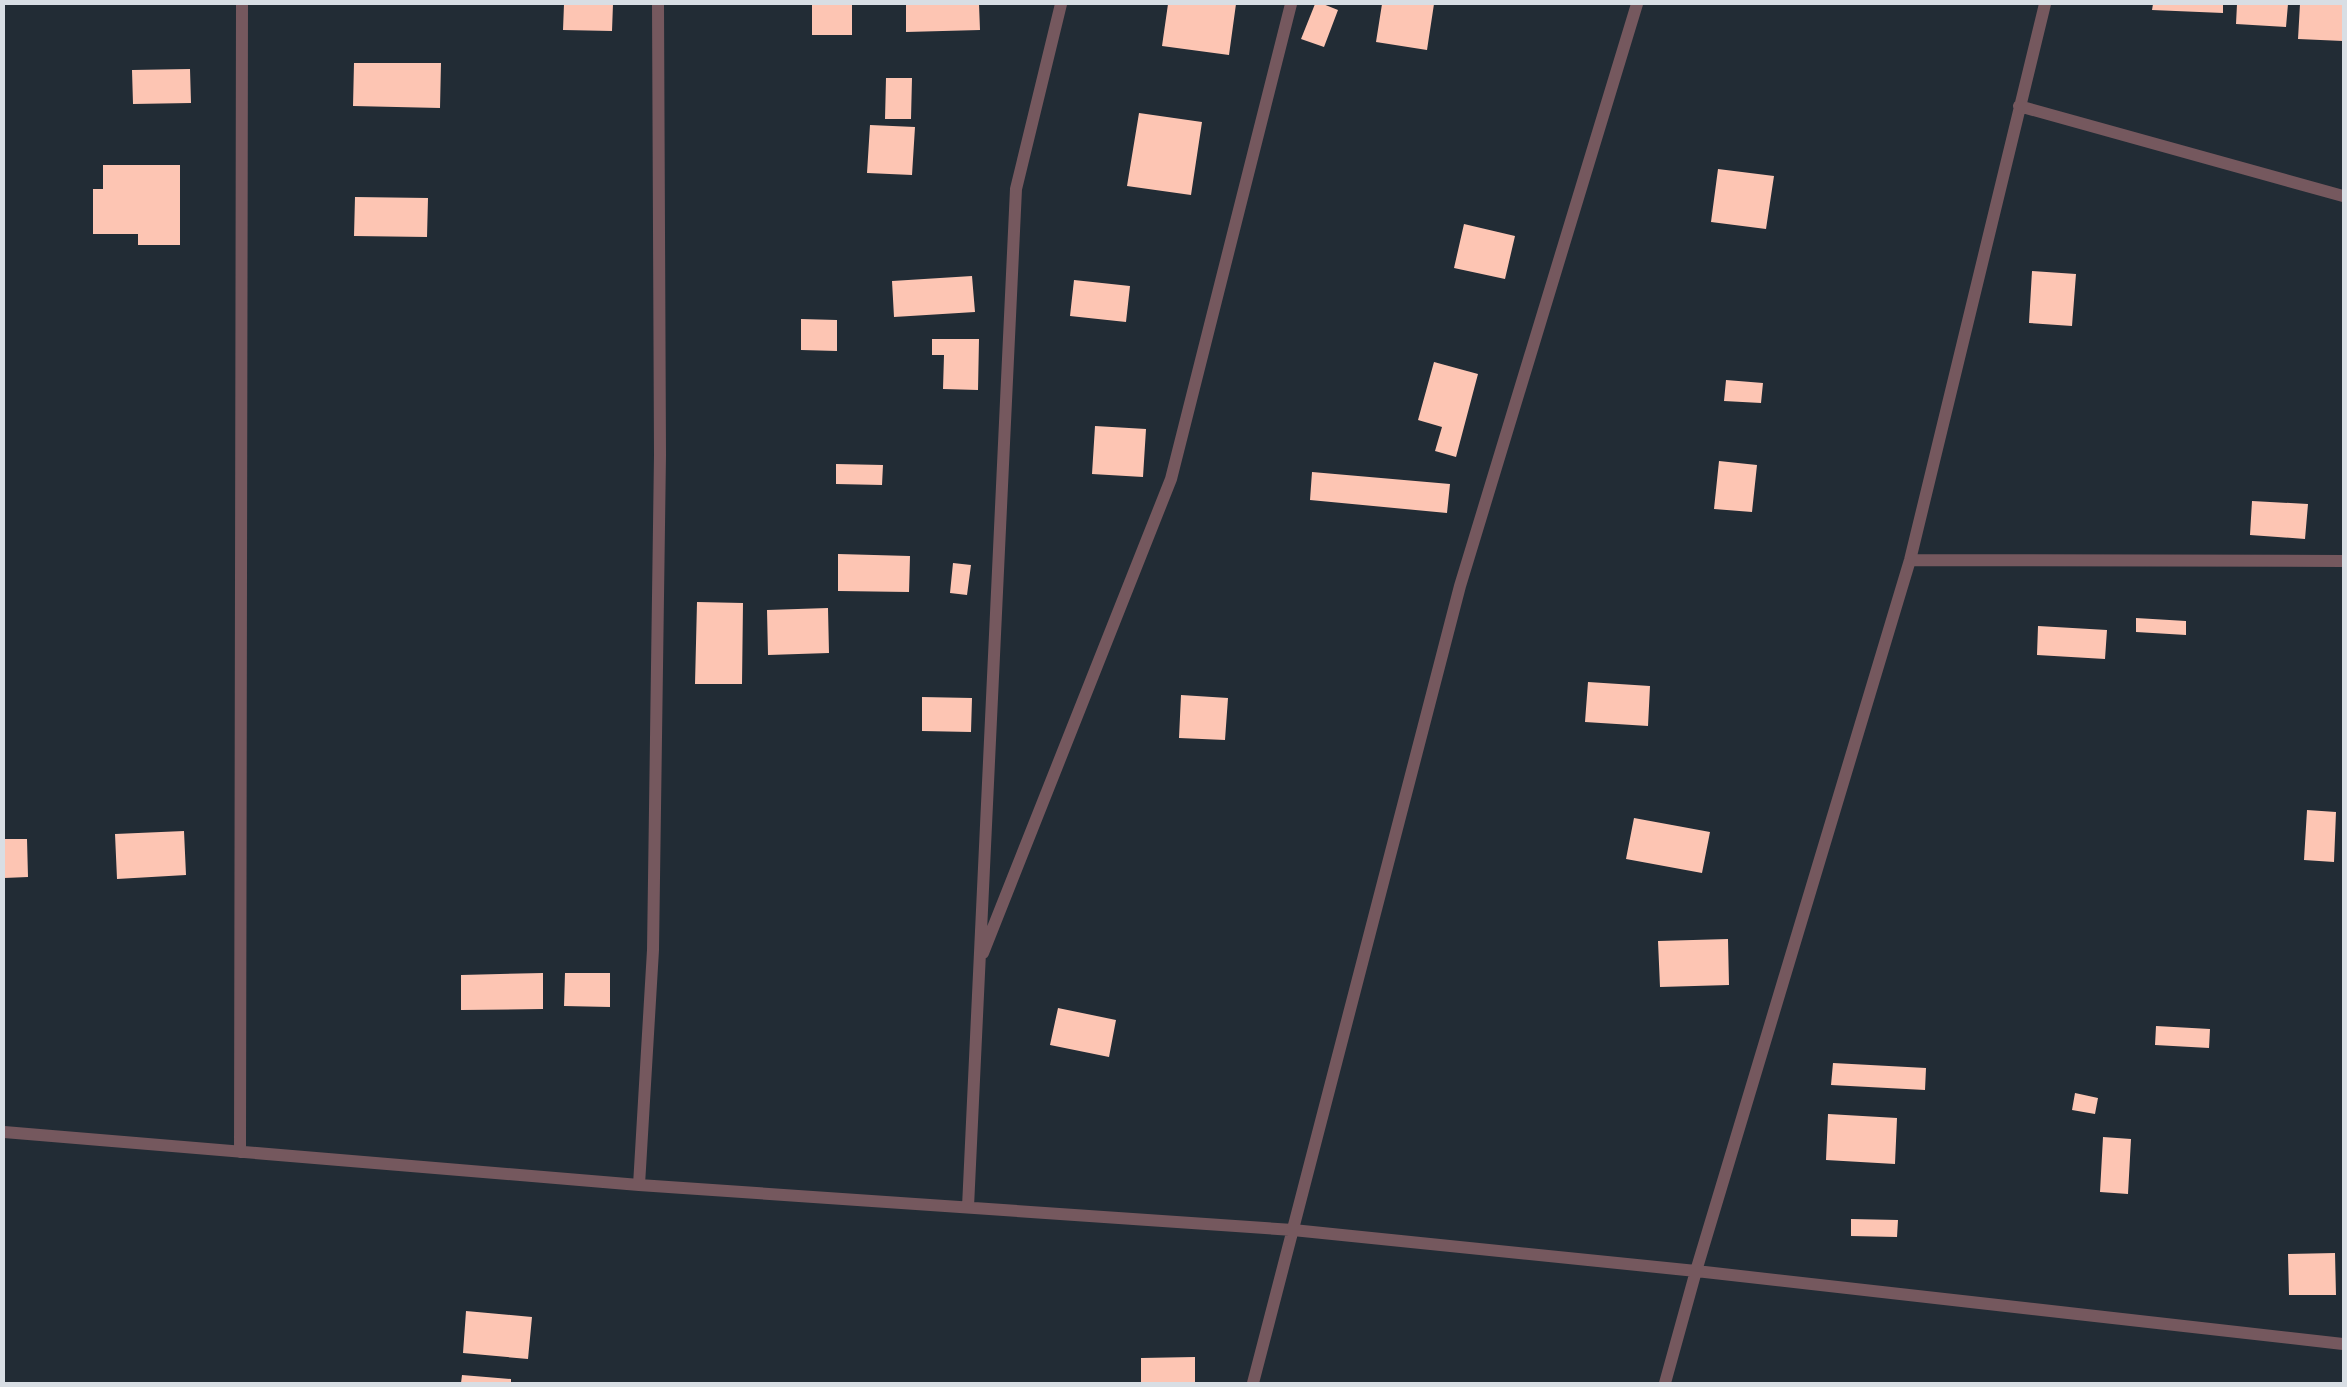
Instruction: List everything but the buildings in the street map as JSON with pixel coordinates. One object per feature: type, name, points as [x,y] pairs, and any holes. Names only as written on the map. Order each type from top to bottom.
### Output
[{"type":"street","points":[[240,1152],[242,4]]},
{"type":"street","points":[[639,1184],[654,950],[660,455],[658,4]]},
{"type":"street","points":[[968,1208],[1016,189],[1061,4]]},
{"type":"street","points":[[980,963],[1171,479],[1291,4]]},
{"type":"street","points":[[1253,1383],[1460,586],[1637,4]]},
{"type":"street","points":[[1665,1383],[1696,1271],[1910,560],[2045,4]]},
{"type":"street","points":[[2019,106],[2343,196]]},
{"type":"street","points":[[1910,560],[2343,561]]},
{"type":"street","points":[[4,1132],[639,1184],[1293,1230],[1696,1271],[2343,1344]]}]
